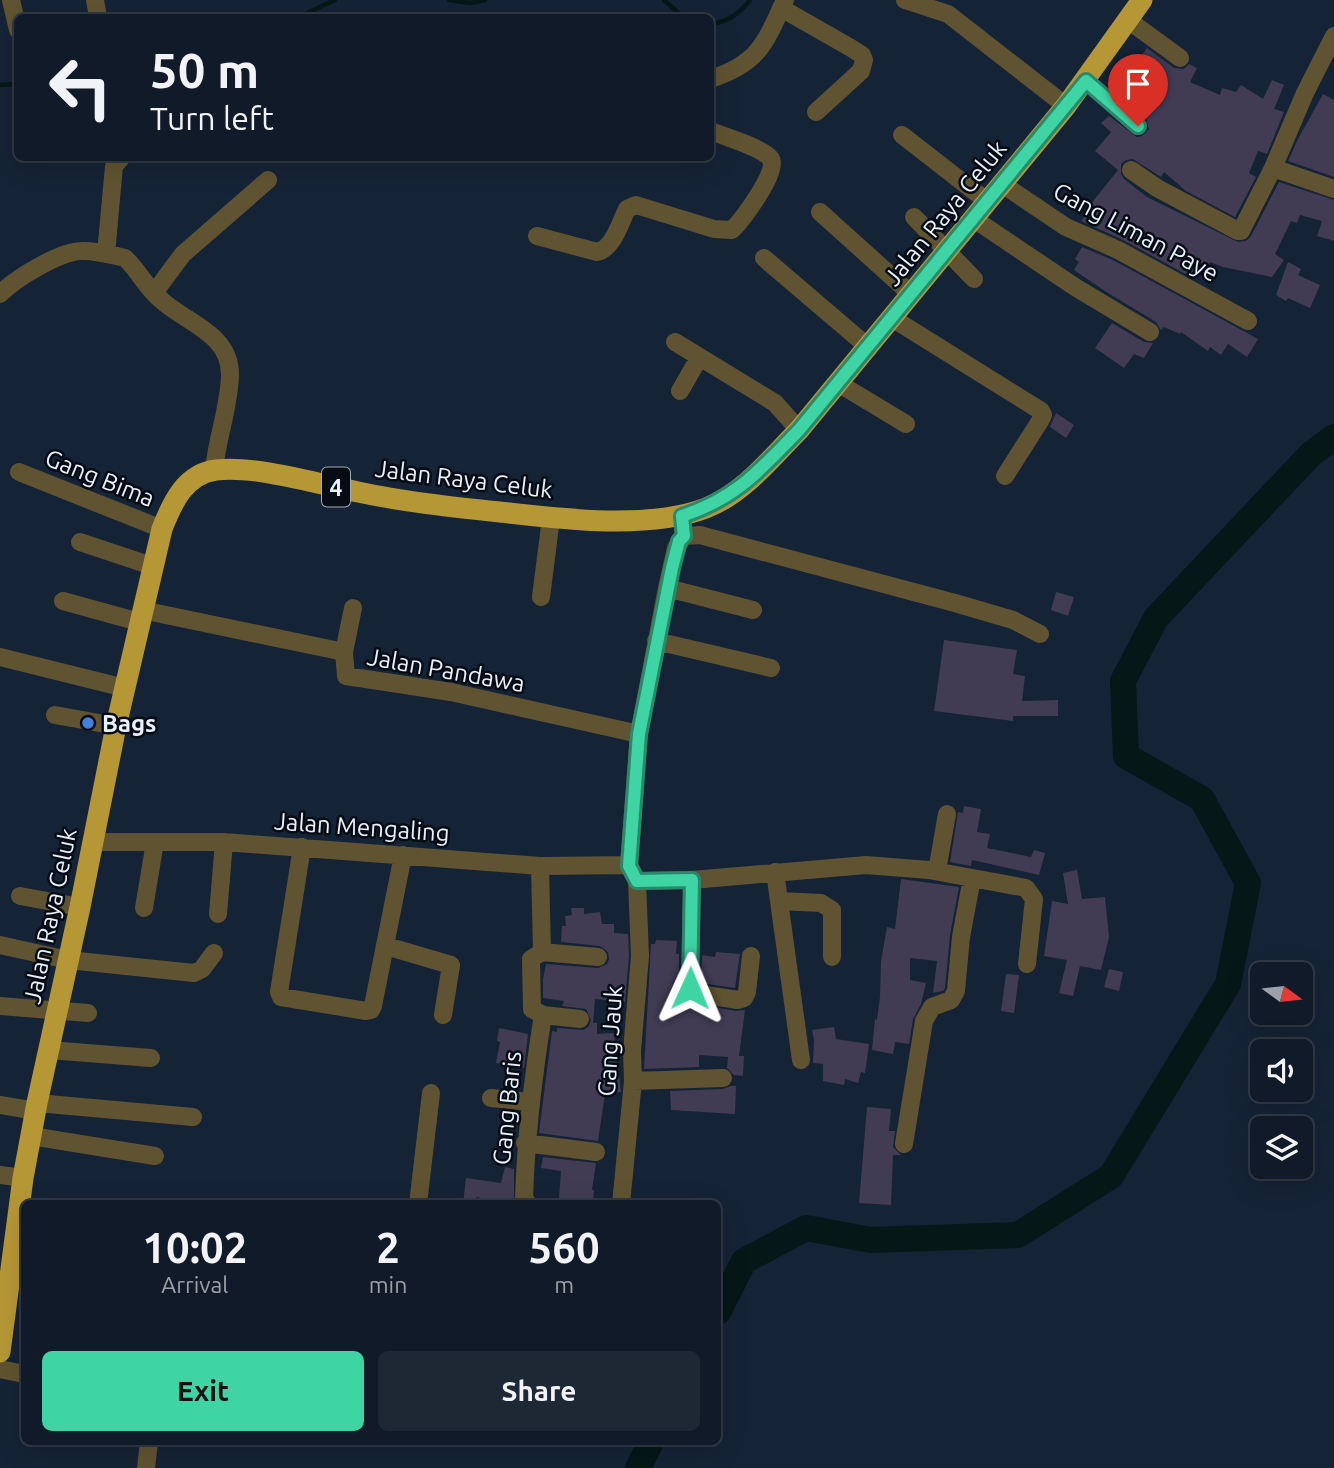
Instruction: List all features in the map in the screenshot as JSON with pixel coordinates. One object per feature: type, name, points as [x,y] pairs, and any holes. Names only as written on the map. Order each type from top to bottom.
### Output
[{"type":"highway","name":"Jalan Raya Celuk","points":[[22,1200],[23,1178],[36,1107],[80,907],[110,725],[125,688],[162,529],[172,502],[184,487],[199,476],[215,470],[241,469],[390,499],[551,518],[620,520],[683,526],[753,477],[799,430],[1086,81],[1143,0]]},
{"type":"highway","name":"Jalan Raya Celuk","points":[[0,1352],[16,1284],[21,1222]]},
{"type":"street","points":[[905,0],[951,7],[1066,106]]},
{"type":"street","points":[[714,78],[735,71],[749,62],[763,46],[783,4],[862,55],[864,60],[861,71],[816,112]]},
{"type":"street","points":[[1128,20],[1180,58]]},
{"type":"street","points":[[1131,170],[1157,188],[1238,231],[1244,227],[1334,36]]},
{"type":"street","points":[[1086,81],[1138,126]]},
{"type":"street","points":[[537,236],[602,251],[608,247],[627,209],[636,205],[714,229],[732,230],[769,178],[773,163],[771,158],[762,152],[714,133]]},
{"type":"street","points":[[902,135],[988,202]]},
{"type":"street","points":[[106,254],[114,166],[118,161]]},
{"type":"street","points":[[1273,168],[1334,189]]},
{"type":"street","points":[[154,293],[183,254],[268,180]]},
{"type":"street","name":"Gang Liman Paye","points":[[1002,184],[1066,227],[1118,250],[1248,321]]},
{"type":"street","points":[[820,212],[911,294]]},
{"type":"street","points":[[914,217],[974,279]]},
{"type":"street","points":[[974,219],[1064,280],[1150,332]]},
{"type":"street","points":[[0,294],[11,283],[63,255],[81,251],[125,258],[161,301],[207,330],[229,360],[229,384],[216,446],[215,470]]},
{"type":"street","points":[[764,258],[867,346]]},
{"type":"street","points":[[892,318],[1041,411],[1043,415],[1040,421],[1005,476]]},
{"type":"street","points":[[676,342],[775,403],[799,430]]},
{"type":"street","points":[[680,391],[699,358]]},
{"type":"street","points":[[838,383],[906,424]]},
{"type":"street","name":"Gang Bima","points":[[19,472],[162,529]]},
{"type":"street","points":[[541,597],[551,518]]},
{"type":"street","points":[[683,526],[700,535],[1013,620],[1040,634]]},
{"type":"street","name":"Gang Jauk","points":[[621,1200],[633,1081],[632,1051],[640,956],[633,873],[639,734],[667,588],[683,526]]},
{"type":"street","points":[[80,542],[152,566]]},
{"type":"street","points":[[667,588],[753,610]]},
{"type":"street","name":"Jalan Pandawa","points":[[63,601],[344,652],[344,668],[348,677],[451,692],[639,734]]},
{"type":"street","points":[[344,652],[353,608]]},
{"type":"street","points":[[656,641],[771,668]]},
{"type":"street","points":[[0,657],[125,688]]},
{"type":"street","points":[[55,715],[110,725]]},
{"type":"street","points":[[937,872],[947,814]]},
{"type":"street","name":"Jalan Mengaling","points":[[92,842],[224,842],[633,873],[692,880],[866,865],[937,872],[1031,891],[1034,904],[1027,964]]},
{"type":"street","points":[[144,908],[155,842]]},
{"type":"street","points":[[218,914],[224,842]]},
{"type":"street","points":[[302,847],[279,992],[281,996],[371,1010],[403,855]]},
{"type":"street","points":[[540,866],[542,952]]},
{"type":"street","points":[[775,872],[801,1060]]},
{"type":"street","points":[[904,1144],[924,1021],[932,1007],[951,1000],[955,995],[961,937],[972,878]]},
{"type":"street","points":[[692,880],[690,988],[693,993],[737,1000],[744,998],[751,956]]},
{"type":"street","points":[[20,896],[80,907]]},
{"type":"street","points":[[780,901],[821,903],[832,910],[832,957]]},
{"type":"street","points":[[0,945],[68,960],[194,973],[202,970],[214,953]]},
{"type":"street","points":[[386,946],[452,965],[443,1015]]},
{"type":"street","points":[[580,1019],[536,1012],[531,1006],[530,962],[533,955],[542,952],[598,957]]},
{"type":"street","points":[[0,1006],[88,1013]]},
{"type":"street","name":"Gang Baris","points":[[525,1200],[525,1143],[543,1015]]},
{"type":"street","points":[[49,1050],[151,1058]]},
{"type":"street","points":[[633,1081],[723,1078]]},
{"type":"street","points":[[418,1200],[431,1093]]},
{"type":"street","points":[[491,1098],[529,1102]]},
{"type":"street","points":[[0,1105],[193,1117]]},
{"type":"street","points":[[31,1136],[155,1156]]},
{"type":"street","points":[[525,1143],[596,1152]]},
{"type":"street","points":[[0,1175],[23,1178]]},
{"type":"street","points":[[0,1369],[21,1373]]},
{"type":"street","points":[[146,1468],[149,1445]]},
{"type":"building","points":[[1147,48],[1174,68],[1184,69],[1189,64],[1197,68],[1190,82],[1220,95],[1222,88],[1236,92],[1241,85],[1263,99],[1272,80],[1284,85],[1274,109],[1284,112],[1267,154],[1258,151],[1249,173],[1256,177],[1235,217],[1186,191],[1164,172],[1161,177],[1133,159],[1121,164],[1124,179],[1147,197],[1238,242],[1246,241],[1251,236],[1279,182],[1334,200],[1334,241],[1317,236],[1322,221],[1300,215],[1297,223],[1291,221],[1275,254],[1284,260],[1272,277],[1210,262],[1208,266],[1197,261],[1191,277],[1123,240],[1081,221],[1088,212],[1086,210],[1118,170],[1095,151],[1111,132],[1101,123],[1109,116],[1137,137],[1149,129],[1146,118],[1122,97],[1119,81],[1148,75],[1134,65]]},
{"type":"building","points":[[1323,94],[1334,100],[1334,177],[1288,161]]},
{"type":"building","points":[[1082,247],[1113,260],[1258,339],[1247,357],[1228,344],[1221,355],[1210,347],[1208,351],[1181,332],[1180,334],[1164,327],[1161,330],[1156,322],[1074,270],[1079,262],[1075,259]]},
{"type":"building","points":[[1288,262],[1301,269],[1298,275],[1320,285],[1310,308],[1276,295]]},
{"type":"building","points":[[1112,323],[1144,342],[1153,343],[1144,358],[1134,354],[1124,368],[1095,348]]},
{"type":"building","points":[[1056,413],[1074,425],[1066,438],[1050,427]]},
{"type":"building","points":[[1056,592],[1074,597],[1068,616],[1051,610]]},
{"type":"building","points":[[944,640],[1017,650],[1013,674],[1025,676],[1022,701],[1058,700],[1058,716],[1013,716],[1013,721],[934,711]]},
{"type":"building","points":[[964,806],[981,809],[977,832],[990,834],[987,848],[1031,857],[1034,850],[1045,853],[1039,875],[972,860],[971,866],[950,862],[958,812],[963,813]]},
{"type":"building","points":[[1077,870],[1082,899],[1105,897],[1109,937],[1101,970],[1080,966],[1073,996],[1059,993],[1067,960],[1044,956],[1052,901],[1068,904],[1063,873]]},
{"type":"building","points":[[901,879],[959,887],[950,935],[945,988],[933,993],[937,961],[910,958],[910,980],[926,983],[921,1004],[913,1019],[909,1044],[895,1042],[893,1054],[872,1050],[880,997],[881,961],[887,927],[895,929]]},
{"type":"building","points":[[571,908],[584,908],[584,914],[600,912],[602,924],[614,924],[614,933],[628,934],[625,1002],[595,999],[593,1023],[597,1023],[597,1034],[614,1033],[621,1092],[605,1094],[598,1141],[539,1133],[552,1031],[557,1032],[557,1028],[584,1030],[591,1020],[586,1009],[562,1006],[564,1001],[543,998],[546,964],[598,968],[607,964],[609,959],[608,952],[600,946],[561,942],[562,926],[566,926],[565,916],[572,915]]},
{"type":"building","points":[[656,940],[677,941],[679,987],[686,1002],[736,1011],[745,1010],[739,1056],[744,1056],[743,1076],[734,1075],[727,1068],[728,1057],[699,1055],[699,1067],[644,1069],[651,944],[655,944]]},
{"type":"building","points":[[716,952],[740,954],[735,988],[701,983],[702,955],[715,957]]},
{"type":"building","points":[[1109,969],[1123,972],[1119,991],[1104,987]]},
{"type":"building","points":[[1006,974],[1019,975],[1014,1013],[1001,1011]]},
{"type":"building","points":[[834,1027],[836,1039],[869,1044],[865,1073],[861,1072],[858,1083],[845,1079],[844,1085],[823,1081],[823,1064],[813,1063],[812,1030]]},
{"type":"building","points":[[499,1028],[528,1034],[524,1068],[496,1063],[500,1042],[497,1041]]},
{"type":"building","points":[[736,1086],[735,1114],[671,1110],[670,1091],[723,1089]]},
{"type":"building","points":[[867,1107],[891,1109],[889,1131],[895,1131],[893,1147],[901,1155],[893,1155],[891,1205],[859,1203]]},
{"type":"building","points":[[543,1157],[596,1163],[593,1200],[559,1198],[561,1171],[541,1168]]},
{"type":"building","points":[[505,1167],[514,1169],[514,1200],[476,1197],[476,1200],[463,1200],[466,1178],[501,1183]]},
{"type":"waterway","points":[[305,14],[335,0]]},
{"type":"waterway","points":[[449,0],[471,3],[485,0]]},
{"type":"waterway","points":[[664,0],[680,14]]},
{"type":"waterway","points":[[714,23],[733,16],[750,0]]},
{"type":"waterway","points":[[0,85],[14,84]]},
{"type":"waterway","points":[[721,1306],[744,1261],[806,1228],[871,1240],[1018,1235],[1111,1176],[1228,984],[1248,883],[1202,799],[1126,756],[1123,681],[1156,618],[1311,454],[1334,437]]},
{"type":"waterway","points":[[638,1468],[650,1445]]},
{"type":"place","name":"Bags","points":[[88,723]]},
{"type":"route","points":[[690,988],[692,880],[637,881],[629,866],[639,734],[676,548],[684,536],[682,516],[726,498],[753,477],[799,430],[1086,81],[1138,126]]}]
